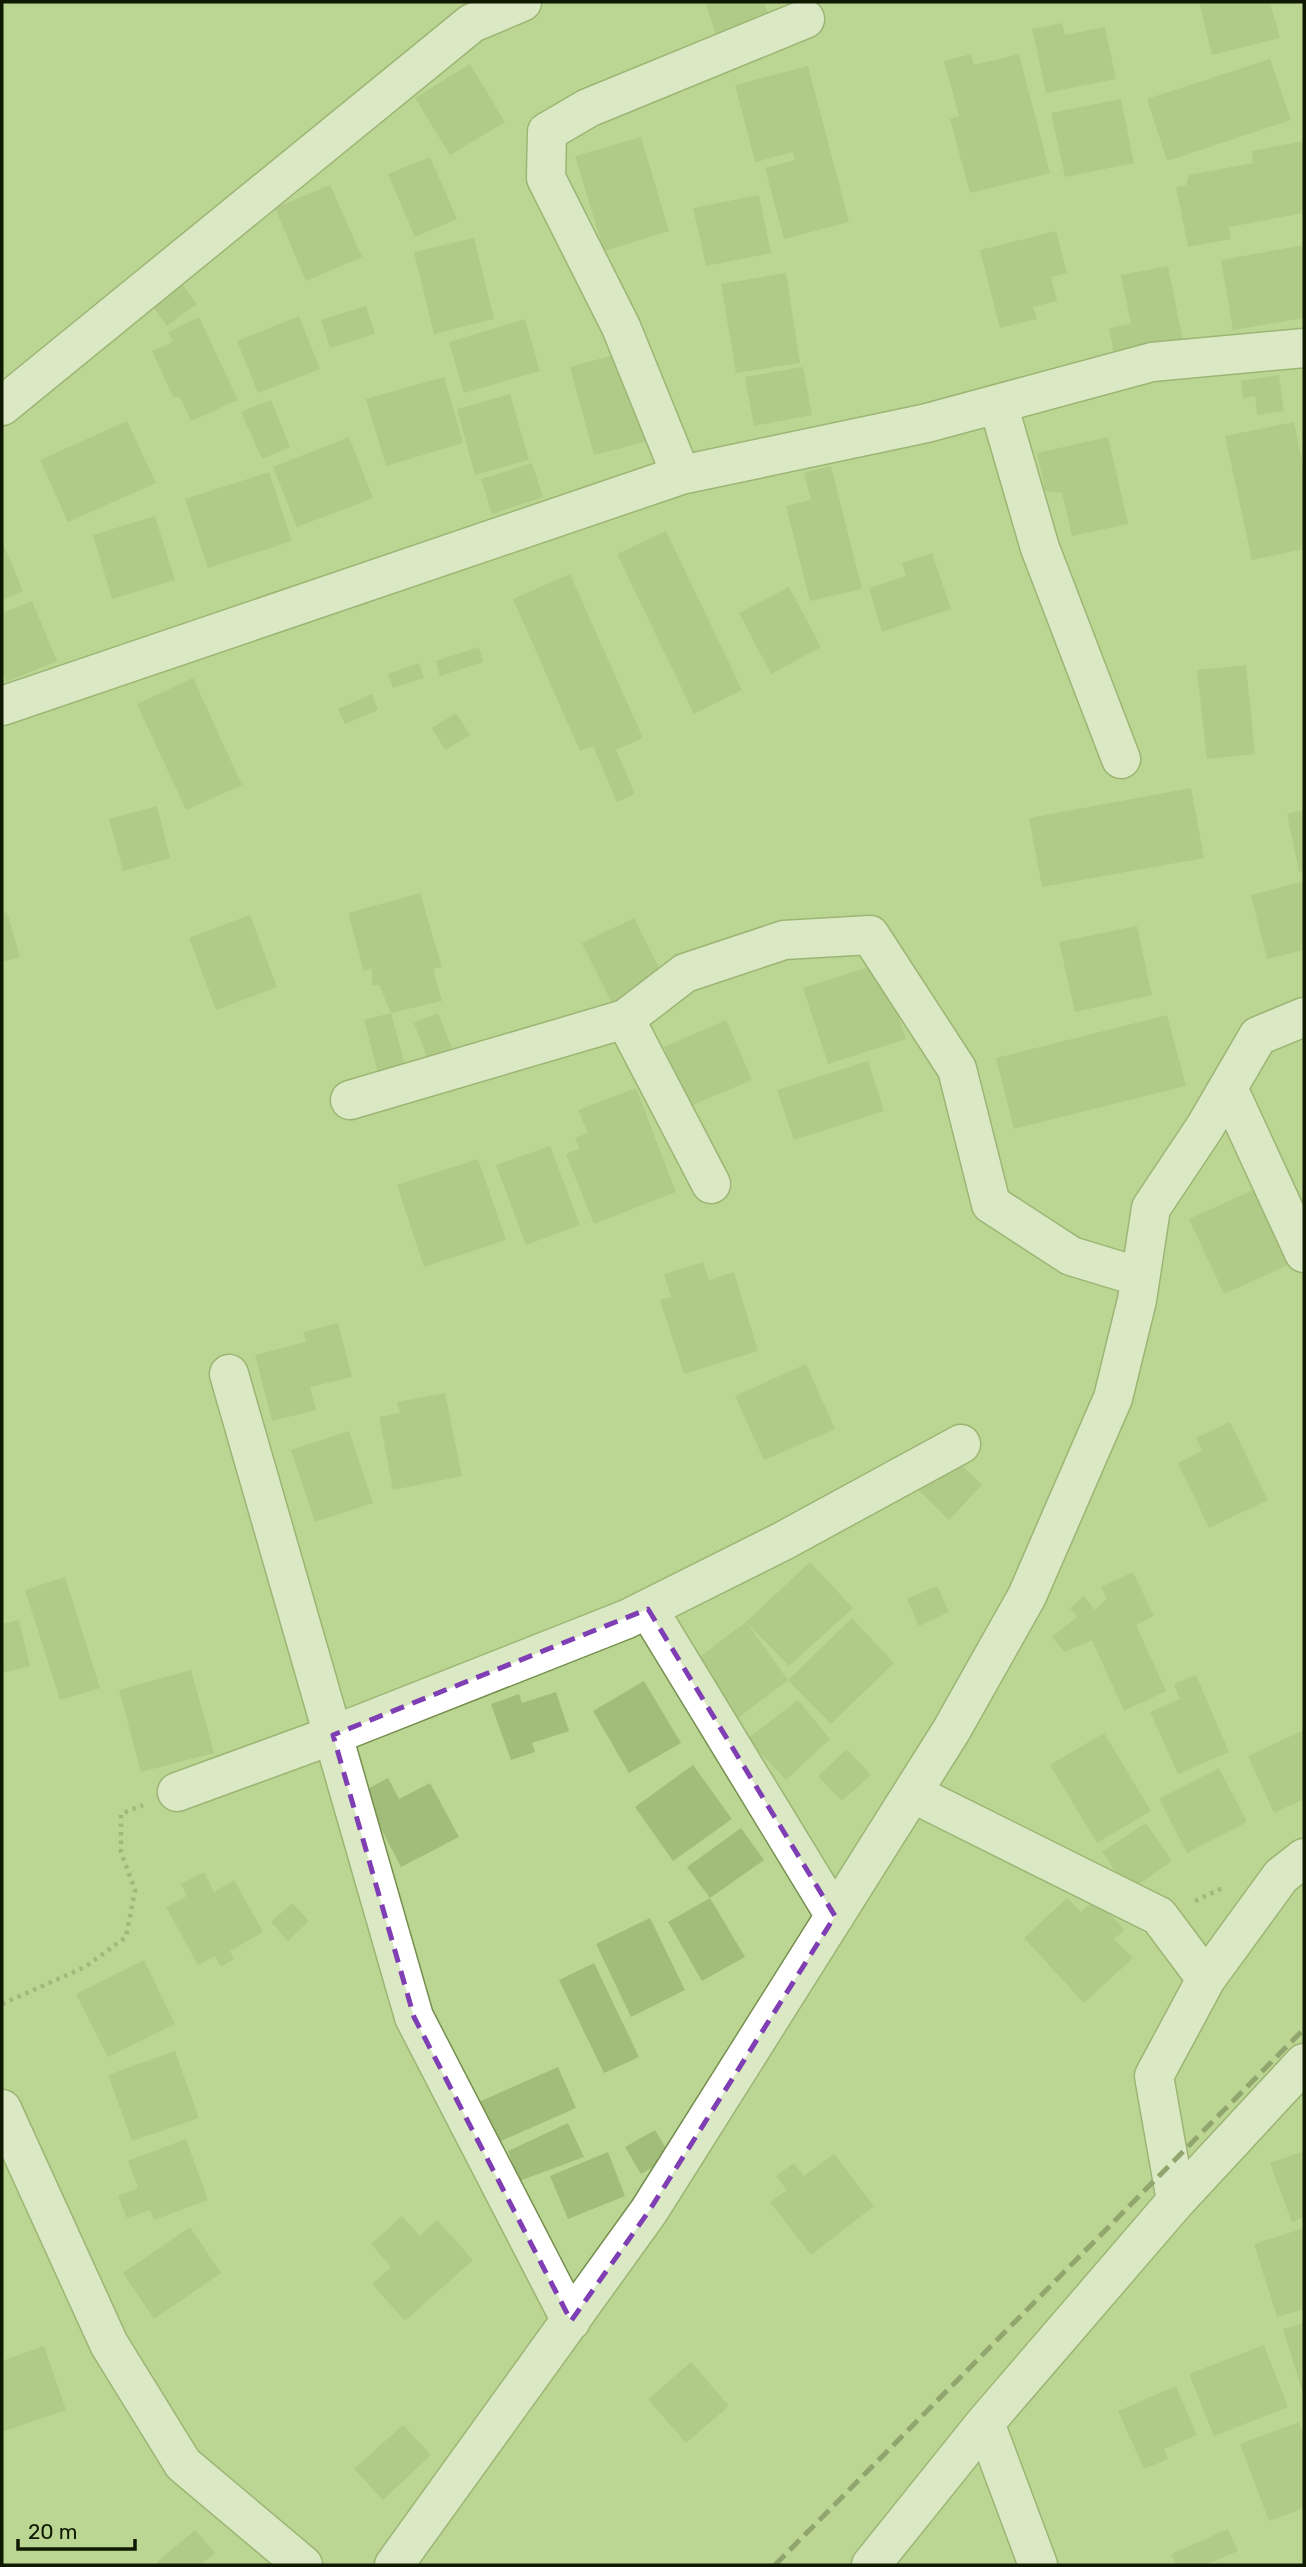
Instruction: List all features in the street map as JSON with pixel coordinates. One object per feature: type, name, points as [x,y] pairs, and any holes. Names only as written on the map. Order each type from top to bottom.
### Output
[{"type":"street","points":[[2,406],[472,23],[522,2]]},
{"type":"street","points":[[681,475],[621,327],[546,178],[547,132],[588,107],[805,19]]},
{"type":"street","points":[[2,706],[681,475],[927,424],[1152,362],[1304,348]]},
{"type":"street","points":[[998,404],[1040,548],[1121,759]]},
{"type":"street","points":[[350,1100],[625,1019],[685,973],[784,940],[870,935],[957,1069],[990,1204],[1071,1256],[1140,1277]]},
{"type":"street","points":[[394,2565],[649,2211],[951,1731],[1032,1583],[1113,1398],[1140,1277],[1151,1208],[1205,1127],[1258,1036],[1304,1017]]},
{"type":"street","points":[[625,1019],[711,1184]]},
{"type":"street","points":[[1228,1088],[1304,1252]]},
{"type":"street","points":[[229,1374],[414,2017],[571,2321]]},
{"type":"street","points":[[177,1791],[333,1735],[627,1619],[783,1541],[961,1444]]},
{"type":"street","points":[[648,1609],[835,1916]]},
{"type":"street","points":[[912,1793],[1159,1916],[1206,1979]]},
{"type":"street","points":[[1176,2201],[1154,2076],[1206,1979],[1281,1876],[1304,1858]]},
{"type":"street","points":[[871,2565],[985,2423],[1176,2201],[1304,2063]]},
{"type":"street","points":[[2,2109],[109,2344],[183,2464],[303,2565]]},
{"type":"street","points":[[985,2423],[1038,2565]]},
{"type":"path","points":[[2,2004],[85,1967],[126,1937],[135,1891],[121,1852],[121,1814],[177,1791]]},
{"type":"highlighted area","points":[[648,1609],[835,1916],[649,2211],[571,2321],[414,2017],[333,1735]]},
{"type":"building","points":[[705,2],[764,2],[770,19],[717,37]]},
{"type":"building","points":[[1199,2],[1270,2],[1280,38],[1212,55]]},
{"type":"building","points":[[1062,23],[1065,35],[1105,27],[1116,79],[1046,93],[1032,29]]},
{"type":"building","points":[[971,54],[974,65],[1019,54],[1050,173],[970,193],[950,119],[959,116],[944,61]]},
{"type":"building","points":[[1270,59],[1291,120],[1167,161],[1147,99]]},
{"type":"building","points":[[470,64],[505,122],[450,155],[415,98]]},
{"type":"building","points":[[808,66],[849,222],[784,239],[765,168],[795,160],[793,152],[755,162],[735,85]]},
{"type":"building","points":[[1121,99],[1134,163],[1065,177],[1051,113]]},
{"type":"building","points":[[641,137],[669,231],[604,251],[575,156]]},
{"type":"building","points":[[1304,141],[1304,213],[1229,227],[1231,239],[1188,247],[1176,187],[1186,185],[1189,175],[1253,163],[1252,151]]},
{"type":"building","points":[[430,157],[457,219],[415,237],[388,174]]},
{"type":"building","points":[[330,185],[362,257],[306,281],[275,208]]},
{"type":"building","points":[[759,195],[771,253],[706,266],[693,208]]},
{"type":"building","points":[[1056,231],[1067,273],[1051,277],[1057,301],[1033,307],[1037,319],[1000,328],[980,250]]},
{"type":"building","points":[[474,238],[494,319],[434,334],[414,252]]},
{"type":"building","points":[[1304,245],[1304,318],[1233,330],[1221,260]]},
{"type":"building","points":[[1168,266],[1183,341],[1114,354],[1109,328],[1131,324],[1121,275]]},
{"type":"building","points":[[786,273],[800,363],[736,373],[721,284]]},
{"type":"building","points":[[177,277],[197,304],[167,326],[148,300]]},
{"type":"building","points":[[366,306],[375,334],[330,348],[321,320]]},
{"type":"building","points":[[299,316],[320,369],[258,393],[237,341]]},
{"type":"building","points":[[199,317],[238,400],[191,421],[180,397],[173,397],[152,351],[173,342],[168,332]]},
{"type":"building","points":[[525,319],[540,371],[464,393],[449,342]]},
{"type":"building","points":[[625,352],[649,441],[594,455],[570,367]]},
{"type":"building","points":[[803,367],[812,415],[754,426],[745,377]]},
{"type":"building","points":[[1279,375],[1284,411],[1257,415],[1255,396],[1243,398],[1241,381]]},
{"type":"building","points":[[444,377],[463,443],[386,466],[366,399]]},
{"type":"building","points":[[510,394],[529,460],[475,475],[457,409]]},
{"type":"building","points":[[271,400],[290,447],[262,459],[241,412]]},
{"type":"building","points":[[127,421],[156,483],[68,522],[40,460]]},
{"type":"building","points":[[1294,422],[1304,470],[1304,549],[1252,560],[1225,436]]},
{"type":"building","points":[[349,437],[373,498],[297,527],[273,467]]},
{"type":"building","points":[[1108,437],[1128,524],[1072,536],[1062,493],[1045,491],[1037,453]]},
{"type":"building","points":[[532,463],[543,497],[492,514],[481,479]]},
{"type":"building","points":[[831,466],[862,589],[810,601],[786,506],[811,500],[804,473]]},
{"type":"building","points":[[269,472],[292,541],[208,568],[185,499]]},
{"type":"building","points":[[155,516],[175,580],[112,599],[93,535]]},
{"type":"building","points":[[666,531],[742,690],[694,714],[617,554]]},
{"type":"building","points":[[2,541],[23,591],[2,600]]},
{"type":"building","points":[[932,553],[951,609],[882,632],[869,588],[906,576],[902,563]]},
{"type":"building","points":[[570,574],[643,738],[616,750],[635,794],[617,802],[593,746],[580,751],[513,599]]},
{"type":"building","points":[[789,587],[821,647],[771,674],[739,613]]},
{"type":"building","points":[[32,601],[57,661],[6,682],[2,671],[2,613]]},
{"type":"building","points":[[479,647],[483,662],[440,676],[436,661]]},
{"type":"building","points":[[419,663],[424,678],[393,688],[388,674]]},
{"type":"building","points":[[1246,665],[1255,754],[1207,759],[1197,670]]},
{"type":"building","points":[[193,678],[242,785],[186,810],[137,704]]},
{"type":"building","points":[[372,694],[378,710],[345,724],[338,709]]},
{"type":"building","points":[[456,713],[470,735],[445,750],[432,728]]},
{"type":"building","points":[[1191,788],[1204,858],[1042,887],[1029,818]]},
{"type":"building","points":[[157,806],[170,858],[123,871],[109,819]]},
{"type":"building","points":[[1304,810],[1304,871],[1299,872],[1287,814]]},
{"type":"building","points":[[1304,881],[1304,950],[1267,959],[1251,895]]},
{"type":"building","points":[[420,893],[442,967],[433,969],[442,1001],[391,1013],[379,985],[372,985],[372,968],[364,971],[348,913]]},
{"type":"building","points":[[7,912],[20,957],[2,962],[2,913]]},
{"type":"building","points":[[250,915],[277,987],[216,1010],[189,938]]},
{"type":"building","points":[[634,918],[665,979],[613,1005],[582,943]]},
{"type":"building","points":[[1137,926],[1152,995],[1075,1012],[1059,942]]},
{"type":"building","points":[[881,963],[906,1039],[828,1064],[803,988]]},
{"type":"building","points":[[391,1013],[407,1073],[380,1080],[364,1020]]},
{"type":"building","points":[[438,1013],[452,1048],[427,1057],[414,1023]]},
{"type":"building","points":[[1167,1015],[1186,1086],[1014,1129],[996,1058]]},
{"type":"building","points":[[726,1020],[752,1080],[690,1106],[664,1047]]},
{"type":"building","points":[[868,1061],[884,1111],[794,1140],[777,1090]]},
{"type":"building","points":[[636,1088],[676,1192],[594,1224],[566,1154],[579,1149],[575,1138],[588,1133],[578,1110]]},
{"type":"building","points":[[550,1146],[580,1225],[526,1245],[496,1165]]},
{"type":"building","points":[[478,1159],[506,1240],[424,1267],[397,1185]]},
{"type":"building","points":[[1255,1189],[1290,1264],[1224,1294],[1189,1219]]},
{"type":"building","points":[[703,1262],[709,1280],[734,1272],[758,1351],[684,1374],[660,1300],[671,1297],[664,1274]]},
{"type":"building","points":[[338,1323],[352,1377],[310,1387],[316,1410],[272,1421],[255,1355],[306,1342],[303,1332]]},
{"type":"building","points":[[806,1364],[835,1429],[764,1460],[735,1396]]},
{"type":"building","points":[[445,1393],[462,1476],[393,1490],[379,1417],[400,1413],[397,1402]]},
{"type":"building","points":[[1230,1422],[1268,1500],[1209,1528],[1178,1463],[1202,1451],[1196,1438]]},
{"type":"building","points":[[349,1431],[373,1503],[315,1522],[291,1450]]},
{"type":"building","points":[[950,1454],[982,1485],[949,1520],[917,1489]]},
{"type":"building","points":[[810,1562],[853,1608],[789,1666],[746,1622]]},
{"type":"building","points":[[1133,1572],[1154,1616],[1136,1625],[1166,1691],[1124,1711],[1092,1640],[1065,1652],[1052,1637],[1077,1617],[1070,1608],[1084,1596],[1095,1610],[1107,1599],[1101,1587]]},
{"type":"building","points":[[65,1577],[100,1688],[60,1700],[25,1590]]},
{"type":"building","points":[[937,1586],[949,1612],[919,1626],[907,1599]]},
{"type":"building","points":[[852,1618],[894,1663],[831,1724],[788,1680]]},
{"type":"building","points":[[19,1620],[30,1666],[2,1673],[2,1624]]},
{"type":"building","points":[[746,1622],[788,1680],[737,1719],[694,1661]]},
{"type":"building","points":[[191,1670],[214,1753],[141,1772],[119,1690]]},
{"type":"building","points":[[1196,1675],[1229,1752],[1178,1774],[1150,1712],[1180,1699],[1174,1684]]},
{"type":"building","points":[[644,1681],[681,1743],[629,1773],[593,1711]]},
{"type":"building","points":[[556,1692],[569,1731],[532,1743],[535,1752],[511,1760],[491,1704],[519,1694],[522,1703]]},
{"type":"building","points":[[798,1700],[830,1739],[786,1780],[747,1739]]},
{"type":"building","points":[[1304,1730],[1304,1799],[1274,1813],[1248,1756]]},
{"type":"building","points":[[1104,1733],[1151,1811],[1097,1843],[1050,1765]]},
{"type":"building","points":[[847,1749],[871,1775],[842,1801],[818,1776]]},
{"type":"building","points":[[693,1765],[732,1819],[673,1861],[635,1807]]},
{"type":"building","points":[[1219,1768],[1247,1822],[1187,1853],[1159,1799]]},
{"type":"building","points":[[388,1778],[399,1799],[430,1783],[459,1837],[401,1867],[362,1792]]},
{"type":"building","points":[[1146,1823],[1172,1861],[1129,1891],[1102,1852]]},
{"type":"building","points":[[741,1828],[764,1860],[710,1898],[687,1867]]},
{"type":"building","points":[[204,1872],[214,1892],[234,1880],[263,1932],[230,1951],[234,1959],[221,1967],[215,1956],[198,1965],[166,1907],[187,1896],[181,1884]]},
{"type":"building","points":[[710,1898],[745,1957],[702,1981],[668,1922]]},
{"type":"building","points":[[1067,1898],[1081,1912],[1096,1899],[1125,1930],[1114,1939],[1133,1958],[1084,2003],[1024,1938]]},
{"type":"building","points":[[292,1903],[309,1921],[288,1941],[271,1922]]},
{"type":"building","points":[[650,1918],[685,1990],[631,2017],[596,1944]]},
{"type":"building","points":[[144,1960],[175,2024],[108,2057],[76,1994]]},
{"type":"building","points":[[594,1963],[639,2057],[604,2073],[559,1980]]},
{"type":"building","points":[[175,2051],[199,2118],[132,2141],[108,2075]]},
{"type":"building","points":[[558,2067],[576,2108],[492,2145],[474,2104]]},
{"type":"building","points":[[568,2123],[584,2157],[519,2181],[508,2151]]},
{"type":"building","points":[[655,2130],[671,2157],[641,2174],[625,2147]]},
{"type":"building","points":[[186,2139],[208,2200],[154,2220],[150,2210],[127,2218],[118,2196],[138,2188],[128,2161]]},
{"type":"building","points":[[1304,2151],[1304,2217],[1292,2222],[1270,2163]]},
{"type":"building","points":[[608,2152],[625,2196],[568,2219],[550,2176]]},
{"type":"building","points":[[834,2154],[874,2206],[811,2255],[770,2202],[787,2190],[776,2176],[794,2163],[804,2176]]},
{"type":"building","points":[[402,2216],[420,2236],[437,2220],[473,2260],[405,2321],[372,2284],[391,2267],[371,2244]]},
{"type":"building","points":[[190,2227],[221,2273],[154,2319],[123,2273]]},
{"type":"building","points":[[1304,2228],[1304,2309],[1277,2317],[1254,2244]]},
{"type":"building","points":[[1304,2323],[1304,2397],[1283,2329]]},
{"type":"building","points":[[1264,2345],[1288,2407],[1214,2436],[1189,2374]]},
{"type":"building","points":[[44,2346],[66,2410],[2,2432],[2,2361]]},
{"type":"building","points":[[691,2362],[729,2406],[686,2443],[648,2399]]},
{"type":"building","points":[[1176,2386],[1197,2435],[1164,2449],[1168,2459],[1144,2469],[1118,2411]]},
{"type":"building","points":[[1299,2422],[1304,2436],[1304,2508],[1269,2521],[1240,2444]]},
{"type":"building","points":[[403,2425],[431,2455],[383,2500],[354,2469]]},
{"type":"building","points":[[1228,2529],[1238,2551],[1205,2565],[1176,2565],[1171,2554]]},
{"type":"building","points":[[195,2530],[215,2553],[201,2565],[154,2565]]},
{"type":"railway","points":[[775,2565],[1304,2029]]}]
